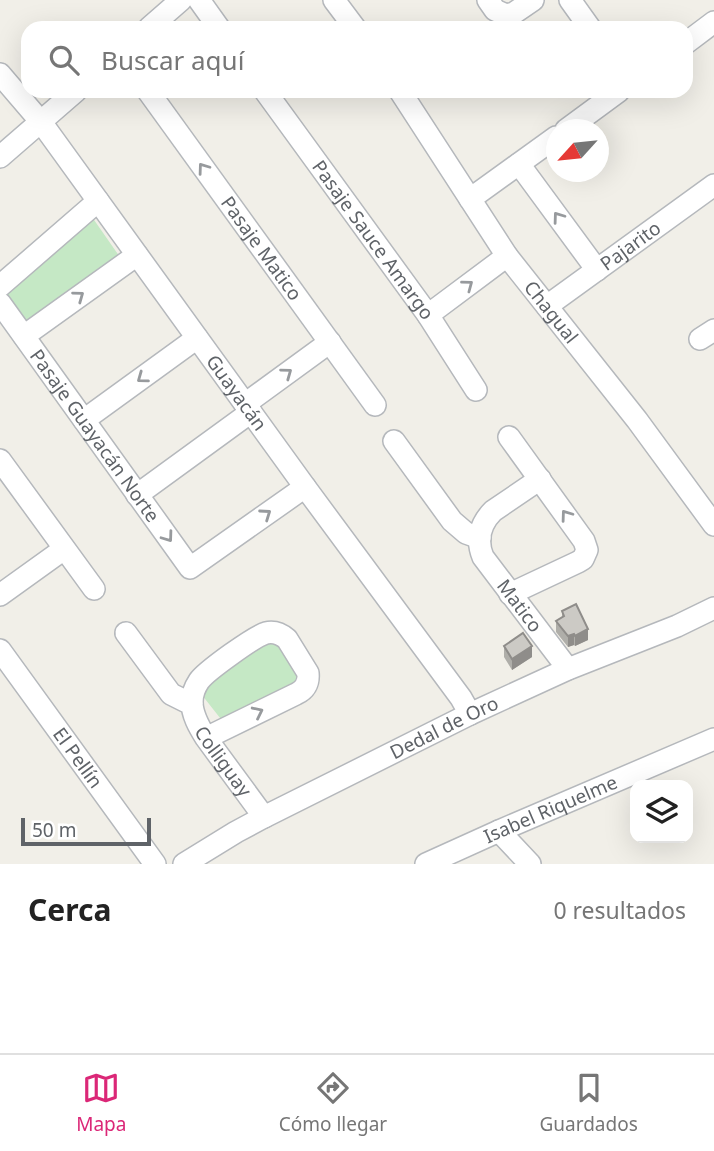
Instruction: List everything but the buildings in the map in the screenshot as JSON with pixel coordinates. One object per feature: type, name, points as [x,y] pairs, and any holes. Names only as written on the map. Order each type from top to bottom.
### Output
[{"type":"street","points":[[157,21],[181,0]]},
{"type":"street","points":[[199,0],[214,21]]},
{"type":"street","points":[[334,0],[350,21]]},
{"type":"street","points":[[488,0],[503,21],[533,0]]},
{"type":"street","points":[[570,0],[585,21]]},
{"type":"street","points":[[693,38],[714,22]]},
{"type":"street","name":"Guayacán","points":[[0,74],[41,122],[461,698],[470,715]]},
{"type":"street","points":[[0,157],[68,98]]},
{"type":"street","name":"Pasaje Matico","points":[[153,98],[375,405]]},
{"type":"street","name":"Pasaje Sauce Amargo","points":[[270,98],[428,315],[477,390]]},
{"type":"street","name":"Chagual","points":[[404,98],[507,256],[637,420],[714,525]]},
{"type":"street","points":[[581,119],[609,98]]},
{"type":"street","points":[[470,200],[546,144]]},
{"type":"street","points":[[519,164],[597,270]]},
{"type":"street","name":"Pajarito","points":[[547,306],[714,185]]},
{"type":"street","points":[[0,286],[98,201]]},
{"type":"street","points":[[24,336],[137,254]]},
{"type":"street","points":[[428,315],[507,256]]},
{"type":"street","name":"Pasaje Guayacán Norte","points":[[0,303],[190,568],[304,486]]},
{"type":"street","points":[[84,420],[197,338]]},
{"type":"street","points":[[137,495],[330,342]]},
{"type":"street","points":[[509,437],[587,545],[583,559],[510,594]]},
{"type":"street","points":[[394,441],[458,528],[480,538],[482,525],[487,517],[540,479]]},
{"type":"street","points":[[0,460],[94,589]]},
{"type":"street","name":"Matico","points":[[480,538],[482,557],[568,668]]},
{"type":"street","points":[[0,595],[64,548]]},
{"type":"street","name":"Dedal de Oro","points":[[184,864],[264,817],[470,715],[568,668],[677,626],[714,608]]},
{"type":"street","points":[[126,633],[171,694],[192,702],[196,686],[204,675],[258,636],[270,632],[287,639],[308,673],[305,688],[206,738]]},
{"type":"street","name":"El Pellín","points":[[0,650],[155,864]]},
{"type":"street","name":"Colliguay","points":[[192,702],[195,719],[206,738],[264,817]]},
{"type":"street","name":"Isabel Riquelme","points":[[426,864],[714,739]]},
{"type":"street","points":[[499,831],[530,864]]},
{"type":"green space","points":[[92,217],[122,260],[27,327],[2,293]]},
{"type":"green space","points":[[273,638],[302,682],[224,723],[198,690]]}]
